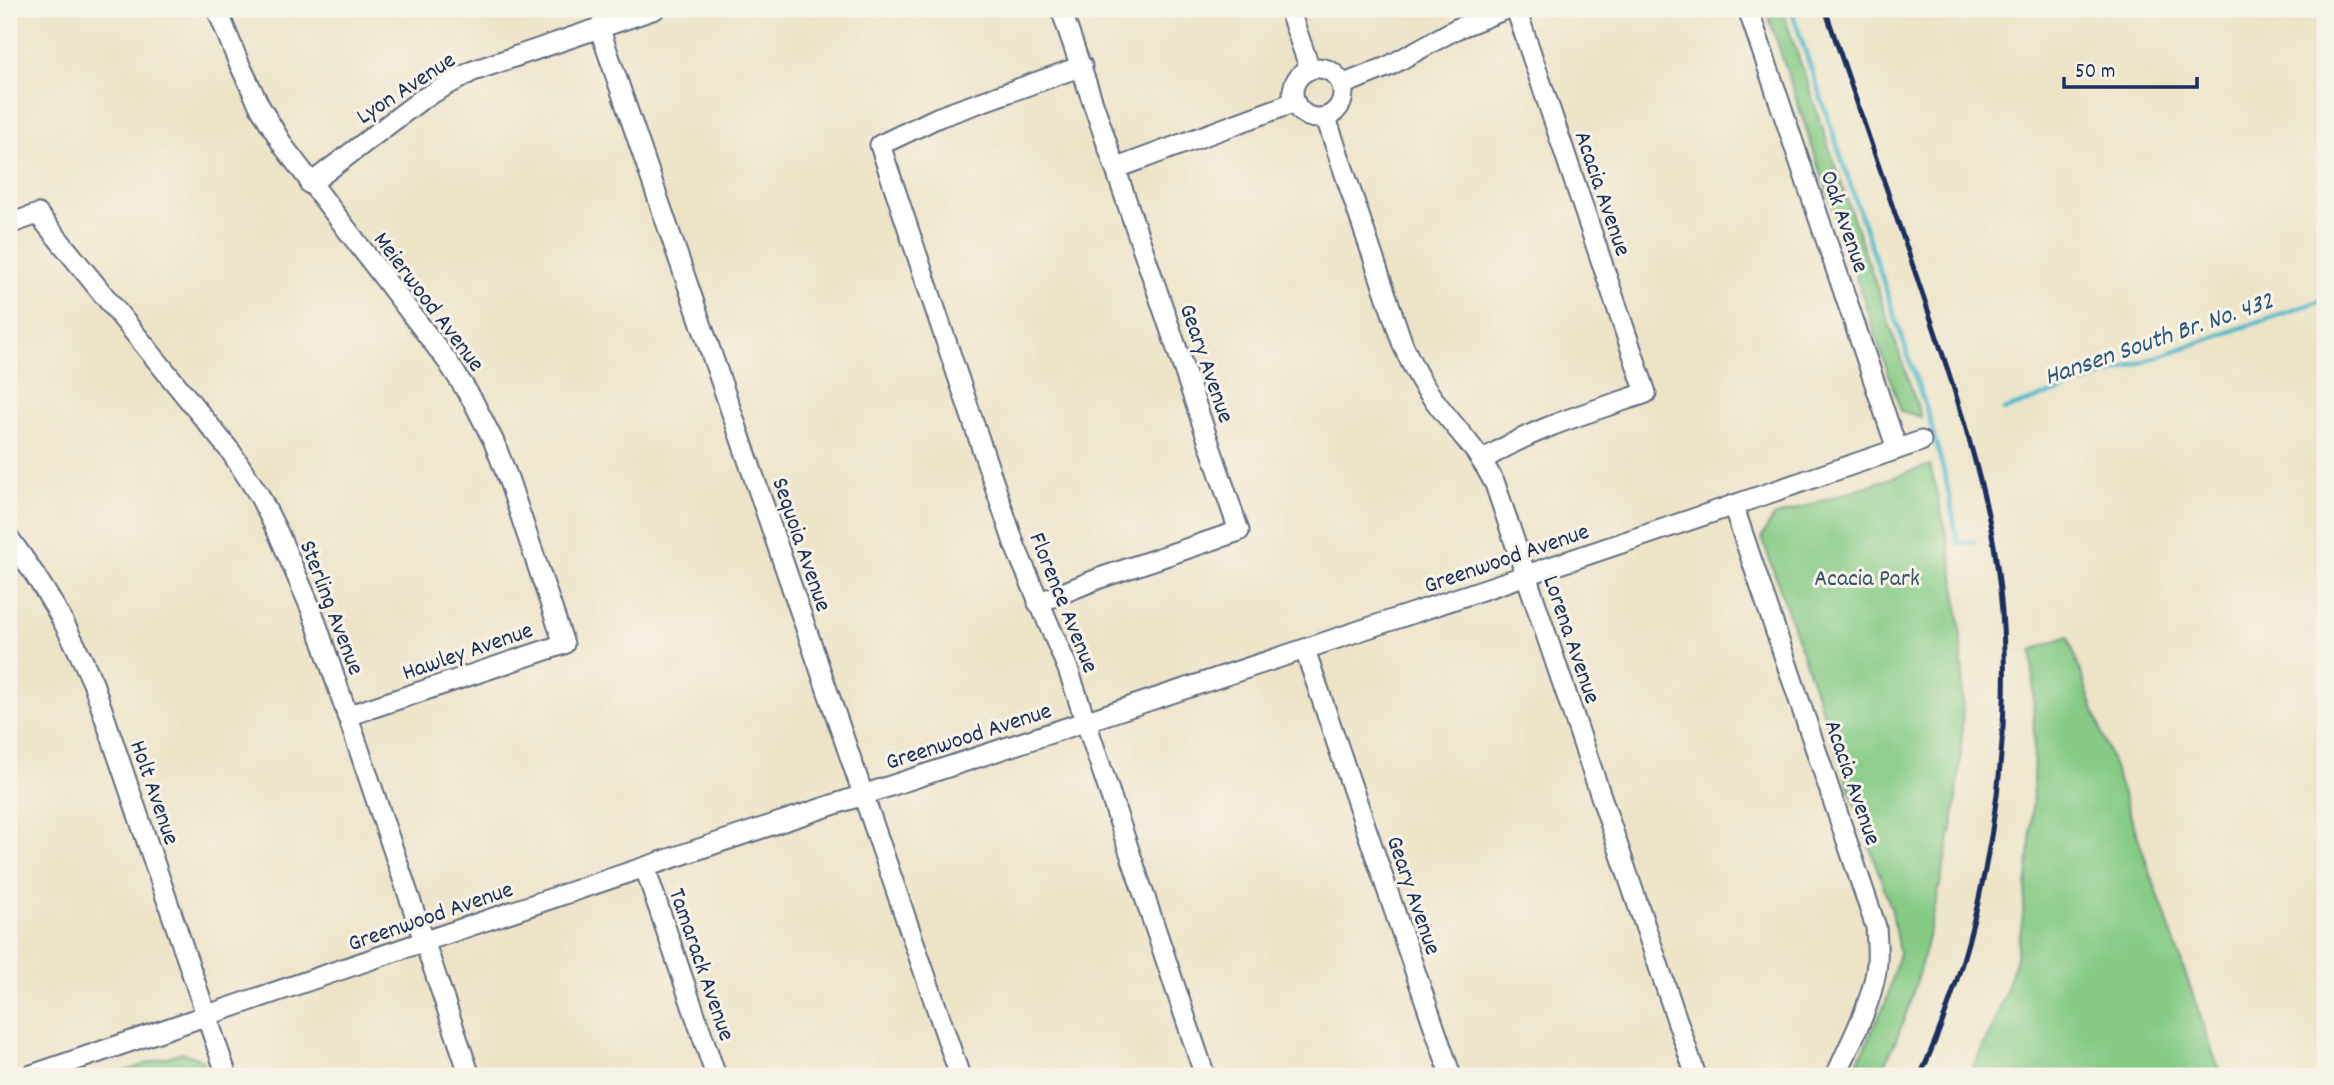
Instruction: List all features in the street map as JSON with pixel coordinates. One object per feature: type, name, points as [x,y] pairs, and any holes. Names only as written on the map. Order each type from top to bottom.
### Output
[{"type":"street","name":"Meierwood Avenue","points":[[217,9],[237,61],[284,147],[448,362],[473,401],[494,442],[509,481],[564,643]]},
{"type":"street","name":"Lyon Avenue","points":[[310,184],[422,99],[473,71],[655,9]]},
{"type":"street","name":"Geary Avenue","points":[[1038,603],[1100,578],[1239,531],[1061,9]]},
{"type":"street","points":[[1289,9],[1310,69]]},
{"type":"street","points":[[1342,85],[1389,66],[1456,29],[1506,9]]},
{"type":"street","name":"Acacia Avenue","points":[[1483,460],[1512,442],[1544,428],[1646,393],[1516,9]]},
{"type":"street","name":"Oak Avenue","points":[[1748,9],[1896,449]]},
{"type":"street","name":"Sequoia Avenue","points":[[599,27],[960,1076]]},
{"type":"street","name":"Florence Avenue","points":[[1082,66],[939,117],[880,145],[1015,546],[1068,669],[1205,1076]]},
{"type":"street","points":[[1310,69],[1332,72],[1342,85],[1343,100],[1340,107],[1326,118],[1304,115],[1294,102],[1297,79],[1310,69]]},
{"type":"street","points":[[1117,168],[1294,102]]},
{"type":"street","name":"Lorena Avenue","points":[[1326,118],[1403,345],[1416,374],[1434,401],[1468,439],[1495,484],[1696,1076]]},
{"type":"street","name":"Sterling Avenue","points":[[9,224],[38,214],[231,452],[259,495],[297,574],[470,1076]]},
{"type":"street","name":"Greenwood Avenue","points":[[29,1076],[864,794],[1305,650],[1921,441]]},
{"type":"street","name":"Acacia Avenue","points":[[1733,505],[1876,926],[1878,953],[1875,979],[1836,1076]]},
{"type":"street","name":"Holt Avenue","points":[[9,538],[54,603],[93,683],[227,1076]]},
{"type":"street","name":"Hawley Avenue","points":[[347,716],[564,643]]},
{"type":"street","name":"Geary Avenue","points":[[1305,650],[1451,1076]]},
{"type":"street","name":"Tamarack Avenue","points":[[645,868],[716,1076]]},
{"type":"green space","points":[[1766,9],[1782,9],[1921,417],[1901,411]]},
{"type":"green space","name":"Acacia Park","points":[[1930,465],[1949,547],[1959,614],[1963,684],[1958,789],[1933,916],[1905,1018],[1879,1076],[1851,1076],[1887,999],[1899,953],[1892,911],[1762,537],[1773,517]]},
{"type":"green space","points":[[2068,636],[2221,1076],[1969,1076],[2009,982],[2022,924],[2033,793],[2032,650]]},
{"type":"green space","points":[[182,1052],[202,1060],[208,1076],[110,1076]]},
{"type":"waterway","points":[[1791,9],[1929,417],[1946,480],[1958,543],[1974,542]]},
{"type":"waterway","name":"Hansen South Br. No. 432","points":[[2004,410],[2325,299]]},
{"type":"railway","points":[[1825,9],[1962,417],[1986,505],[1998,574],[2004,646],[2003,721],[1997,795],[1985,870],[1968,942],[1946,1011],[1920,1076]]}]
